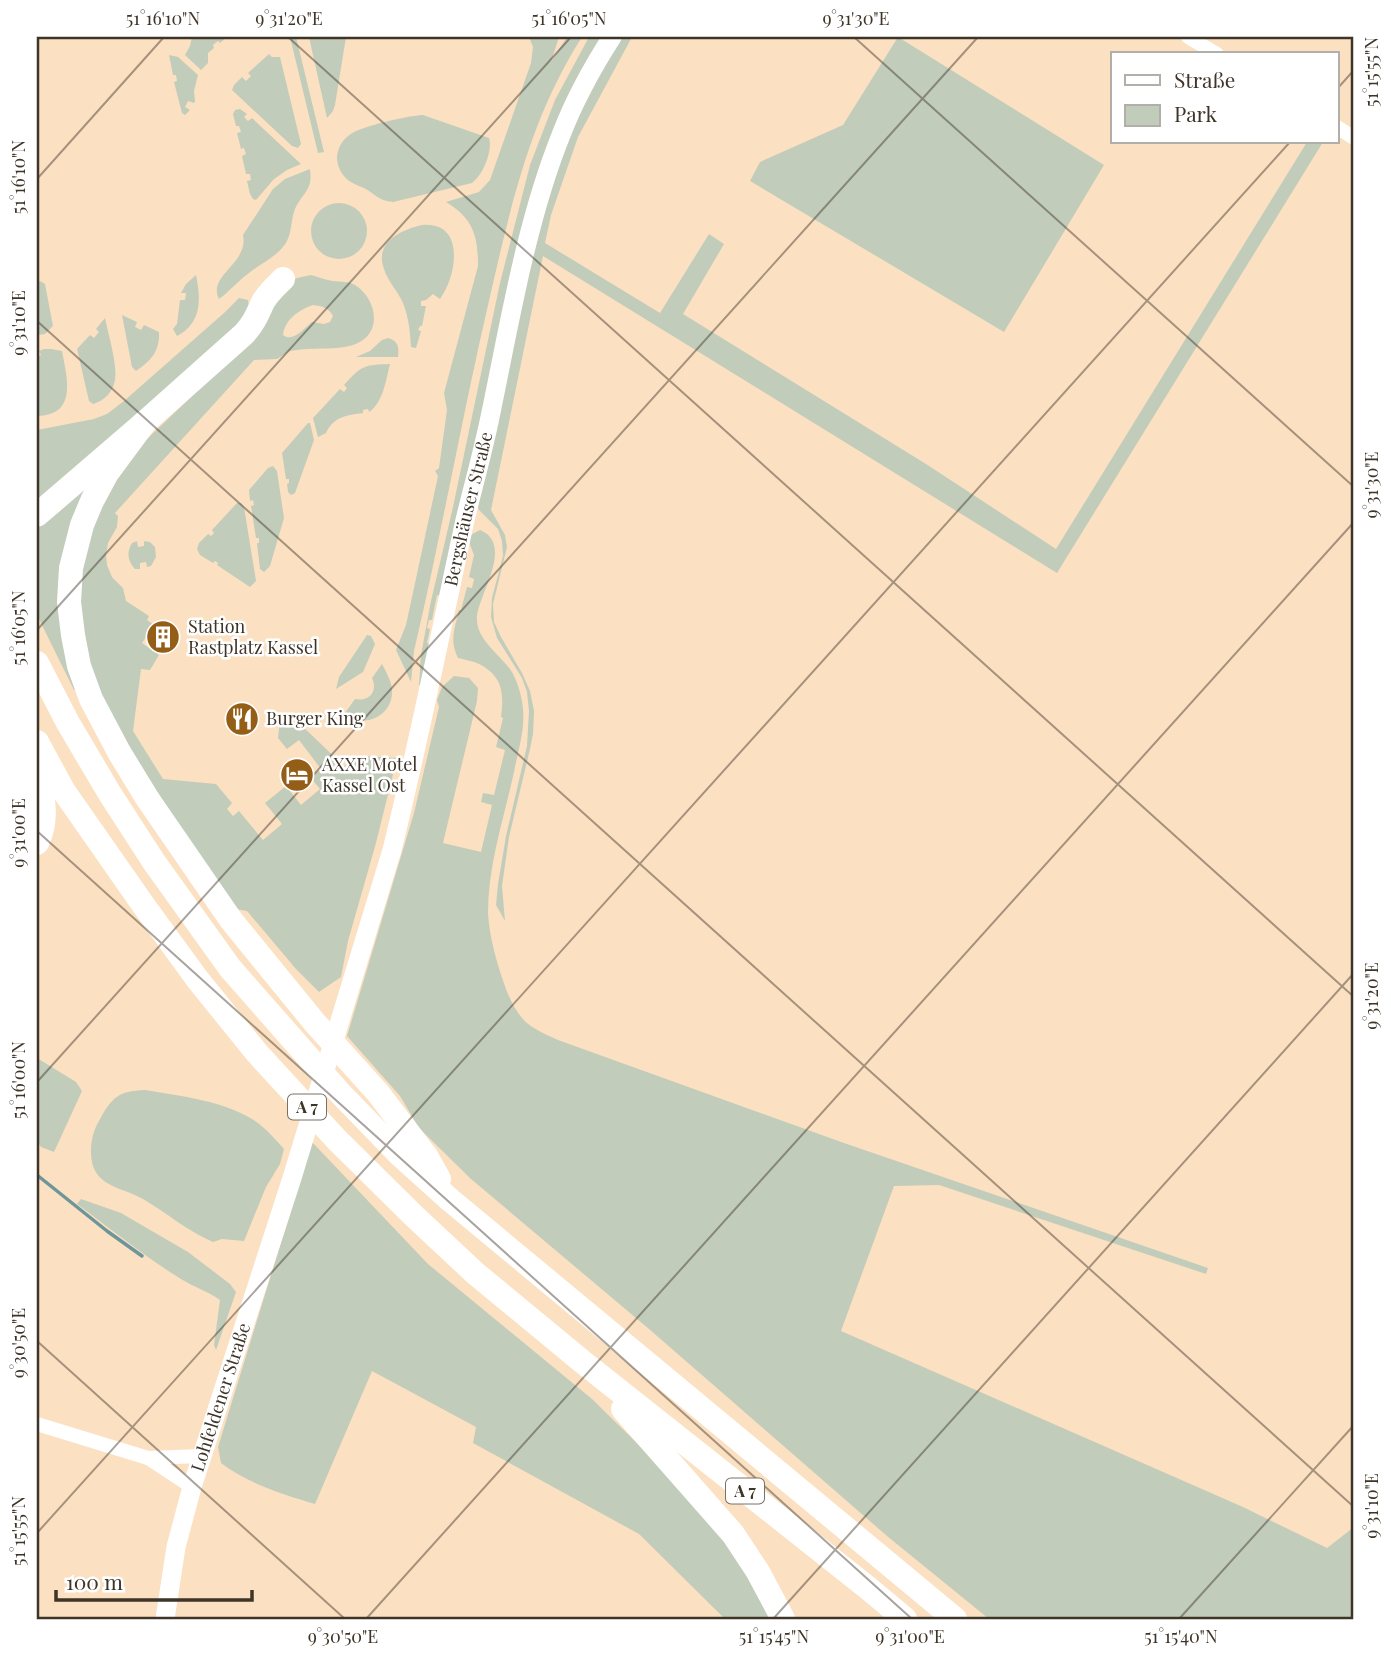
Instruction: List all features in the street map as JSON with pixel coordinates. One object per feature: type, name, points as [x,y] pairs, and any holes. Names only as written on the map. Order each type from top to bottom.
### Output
[{"type":"highway","points":[[37,515],[244,334],[258,317],[271,291],[283,279]]},
{"type":"highway","points":[[144,423],[107,473],[92,500],[82,525],[71,568],[69,602],[73,635],[79,666],[90,699],[136,782],[215,898],[299,1004],[385,1102],[426,1156],[449,1199]]},
{"type":"highway","name":"A 7","points":[[37,663],[68,723],[154,862],[230,968],[338,1091],[398,1153],[449,1199],[955,1619]]},
{"type":"highway","name":"A 7","points":[[37,742],[64,790],[198,980],[257,1053],[338,1140],[475,1273],[905,1619]]},
{"type":"highway","points":[[37,775],[44,809],[43,825],[37,843]]},
{"type":"highway","points":[[584,1363],[733,1534],[758,1572],[783,1619]]},
{"type":"main road","name":"Bergshäuser Straße","points":[[292,1178],[392,850],[507,333],[540,198],[569,116],[612,37]]},
{"type":"main road","name":"Lohfeldener Straße","points":[[166,1619],[176,1548],[201,1456],[292,1178]]},
{"type":"street","points":[[1188,37],[1214,52]]},
{"type":"street","points":[[1338,128],[1354,138]]},
{"type":"street","points":[[37,1424],[148,1458],[192,1488]]},
{"type":"street","points":[[148,1458],[201,1456]]},
{"type":"green space","points":[[192,37],[227,37],[213,45],[214,48],[208,53],[208,63],[201,70],[185,55]]},
{"type":"green space","points":[[290,37],[296,37],[324,152],[318,153]]},
{"type":"green space","points":[[309,37],[346,37],[335,105],[327,118]]},
{"type":"green space","points":[[529,37],[559,37],[551,62],[567,37],[582,37],[564,67],[536,129],[507,225],[414,651],[411,682],[396,650],[406,625],[438,476],[435,471],[439,468],[447,410],[444,393],[478,266],[475,237],[468,221],[446,202],[479,192],[490,180],[531,63],[533,47]]},
{"type":"green space","points":[[589,37],[602,37],[504,314],[440,596],[437,595],[432,620],[429,620],[427,628],[430,629],[427,643],[430,644],[419,685],[421,655],[431,601],[500,283],[530,165],[555,100]]},
{"type":"green space","points":[[619,37],[632,37],[578,137],[551,215],[545,243],[660,313],[709,234],[724,244],[683,314],[926,464],[1056,549],[1306,144],[1322,144],[1057,573],[543,256],[491,510],[505,535],[507,547],[493,604],[494,622],[522,673],[530,691],[534,711],[533,734],[509,837],[502,886],[505,921],[496,905],[498,884],[527,746],[529,711],[522,678],[497,638],[491,617],[492,598],[503,556],[502,541],[498,529],[476,504],[515,325],[561,151]]},
{"type":"green space","points":[[898,37],[1104,165],[1004,332],[750,181],[760,162],[843,125]]},
{"type":"green space","points":[[269,54],[272,57],[280,57],[301,144],[298,148],[292,146],[232,90],[242,77],[246,81],[251,76],[248,73]]},
{"type":"green space","points":[[169,55],[178,57],[198,75],[194,91],[195,101],[188,101],[185,107],[190,110],[185,115],[182,113],[174,82],[177,81],[176,75],[173,75]]},
{"type":"green space","points":[[240,109],[247,114],[244,117],[248,121],[252,118],[301,164],[274,179],[256,200],[250,194],[247,181],[251,180],[250,174],[246,174],[242,156],[246,154],[244,148],[241,149],[237,133],[241,132],[239,126],[236,126],[233,114]]},
{"type":"green space","points":[[423,115],[489,138],[490,149],[486,162],[472,183],[393,202],[381,199],[343,175],[339,169],[337,155],[347,137],[360,129]]},
{"type":"green space","points":[[310,169],[309,187],[295,209],[289,237],[284,246],[219,299],[219,283],[240,254],[243,235],[273,189],[285,179]]},
{"type":"green space","points":[[333,203],[345,203],[355,207],[363,215],[367,231],[363,247],[355,255],[345,259],[333,259],[323,255],[315,247],[311,237],[311,225],[315,215],[323,207]]},
{"type":"green space","points":[[422,225],[436,226],[446,232],[452,241],[454,252],[451,277],[440,299],[433,294],[421,301],[421,306],[426,306],[422,326],[418,330],[421,331],[416,348],[411,347],[405,309],[386,274],[382,260],[383,251],[391,239]]},
{"type":"green space","points":[[196,275],[198,310],[191,324],[177,336],[173,329],[177,324],[180,300],[185,300],[186,293],[181,293]]},
{"type":"green space","points":[[311,275],[355,285],[372,306],[374,323],[371,331],[366,338],[352,345],[290,351],[277,359],[254,360],[115,513],[118,516],[117,527],[108,543],[106,555],[112,577],[123,588],[126,601],[149,616],[147,620],[154,625],[142,643],[159,655],[150,670],[141,669],[133,731],[163,779],[216,784],[232,803],[227,809],[233,816],[239,811],[263,840],[282,824],[265,803],[286,786],[301,805],[320,789],[310,777],[321,769],[299,740],[287,749],[278,738],[280,720],[299,723],[344,766],[366,756],[397,758],[348,941],[341,977],[319,992],[247,911],[236,909],[184,834],[116,726],[89,669],[77,589],[98,505],[147,439],[209,380],[282,286],[297,278]],"holes":[[[313,305],[325,308],[331,313],[333,316],[330,322],[312,322],[294,336],[283,335],[293,316]]]},
{"type":"green space","points":[[37,282],[45,284],[53,326],[45,334],[38,335]]},
{"type":"green space","points":[[239,298],[248,300],[250,313],[37,504],[37,430],[107,414]]},
{"type":"green space","points":[[122,315],[137,322],[135,327],[141,330],[144,325],[159,332],[154,355],[136,371],[132,367]]},
{"type":"green space","points":[[105,318],[116,374],[107,395],[93,404],[89,401],[77,349],[90,335],[94,338],[99,332],[96,329]]},
{"type":"green space","points":[[388,338],[398,345],[398,357],[356,357],[370,351]]},
{"type":"green space","points":[[39,351],[62,351],[67,393],[59,409],[37,416],[37,357],[41,355]]},
{"type":"green space","points":[[390,364],[383,391],[374,408],[369,412],[368,409],[363,410],[363,413],[341,418],[318,437],[313,418],[340,389],[344,392],[347,388],[344,385],[350,378],[364,367]]},
{"type":"green space","points":[[308,423],[314,440],[295,493],[291,495],[288,492],[289,479],[286,479],[282,453]]},
{"type":"green space","points":[[273,466],[277,471],[284,518],[270,566],[264,572],[260,569],[257,543],[259,538],[256,538],[251,506],[254,505],[253,500],[250,501],[249,490],[268,468]]},
{"type":"green space","points":[[84,488],[88,491],[75,522],[79,688],[74,690],[37,615],[37,528]]},
{"type":"green space","points":[[237,503],[244,507],[256,581],[250,587],[215,561],[213,563],[200,555],[197,549],[199,543],[208,534],[211,536],[214,533],[212,530]]},
{"type":"green space","points":[[480,530],[490,537],[495,557],[479,606],[477,624],[488,645],[513,673],[523,709],[521,740],[494,859],[488,913],[498,965],[520,1016],[534,1028],[558,1040],[844,1143],[1208,1268],[1206,1274],[939,1185],[894,1186],[841,1331],[1243,1507],[1327,1548],[1354,1527],[1354,1619],[989,1619],[887,1536],[471,1179],[419,1128],[400,1096],[347,1036],[414,813],[439,707],[437,700],[442,687],[454,676],[469,678],[478,688],[443,843],[481,852],[492,805],[481,802],[483,793],[494,795],[505,750],[496,747],[503,718],[502,693],[497,680],[487,669],[458,658],[453,640],[459,610],[467,587],[472,588],[474,579],[469,577],[474,555],[469,536]]},
{"type":"green space","points":[[137,541],[138,547],[144,546],[144,541],[155,547],[156,557],[151,566],[147,567],[146,562],[140,563],[140,569],[135,569],[131,563],[129,550],[132,543]]},
{"type":"green space","points":[[367,635],[371,636],[375,644],[363,672],[336,689],[339,677]]},
{"type":"green space","points":[[382,664],[392,688],[388,707],[376,718],[352,718],[345,713],[355,699],[369,697],[374,687],[372,678]]},
{"type":"green space","points":[[37,1058],[76,1082],[82,1091],[54,1152],[41,1147],[37,1141]]},
{"type":"green space","points":[[145,1090],[227,1107],[261,1125],[284,1149],[280,1164],[266,1187],[244,1241],[222,1239],[213,1242],[194,1233],[143,1199],[108,1184],[96,1172],[92,1164],[91,1144],[95,1129],[104,1113],[112,1101],[122,1094]]},
{"type":"green space","points":[[312,1142],[428,1264],[592,1399],[704,1509],[776,1619],[725,1619],[639,1534],[473,1443],[476,1427],[372,1371],[315,1504],[254,1483],[221,1463],[218,1447]]},
{"type":"green space","points":[[81,1199],[121,1213],[188,1252],[230,1284],[236,1292],[216,1350],[214,1345],[220,1300],[181,1279],[141,1252],[77,1204]]},
{"type":"waterway","points":[[37,1175],[142,1256]]},
{"type":"place","name":"Station Rastplatz Kassel","points":[[163,637]]},
{"type":"place","name":"Burger King","points":[[242,719]]},
{"type":"place","name":"AXXE Motel Kassel Ost","points":[[297,775]]}]
